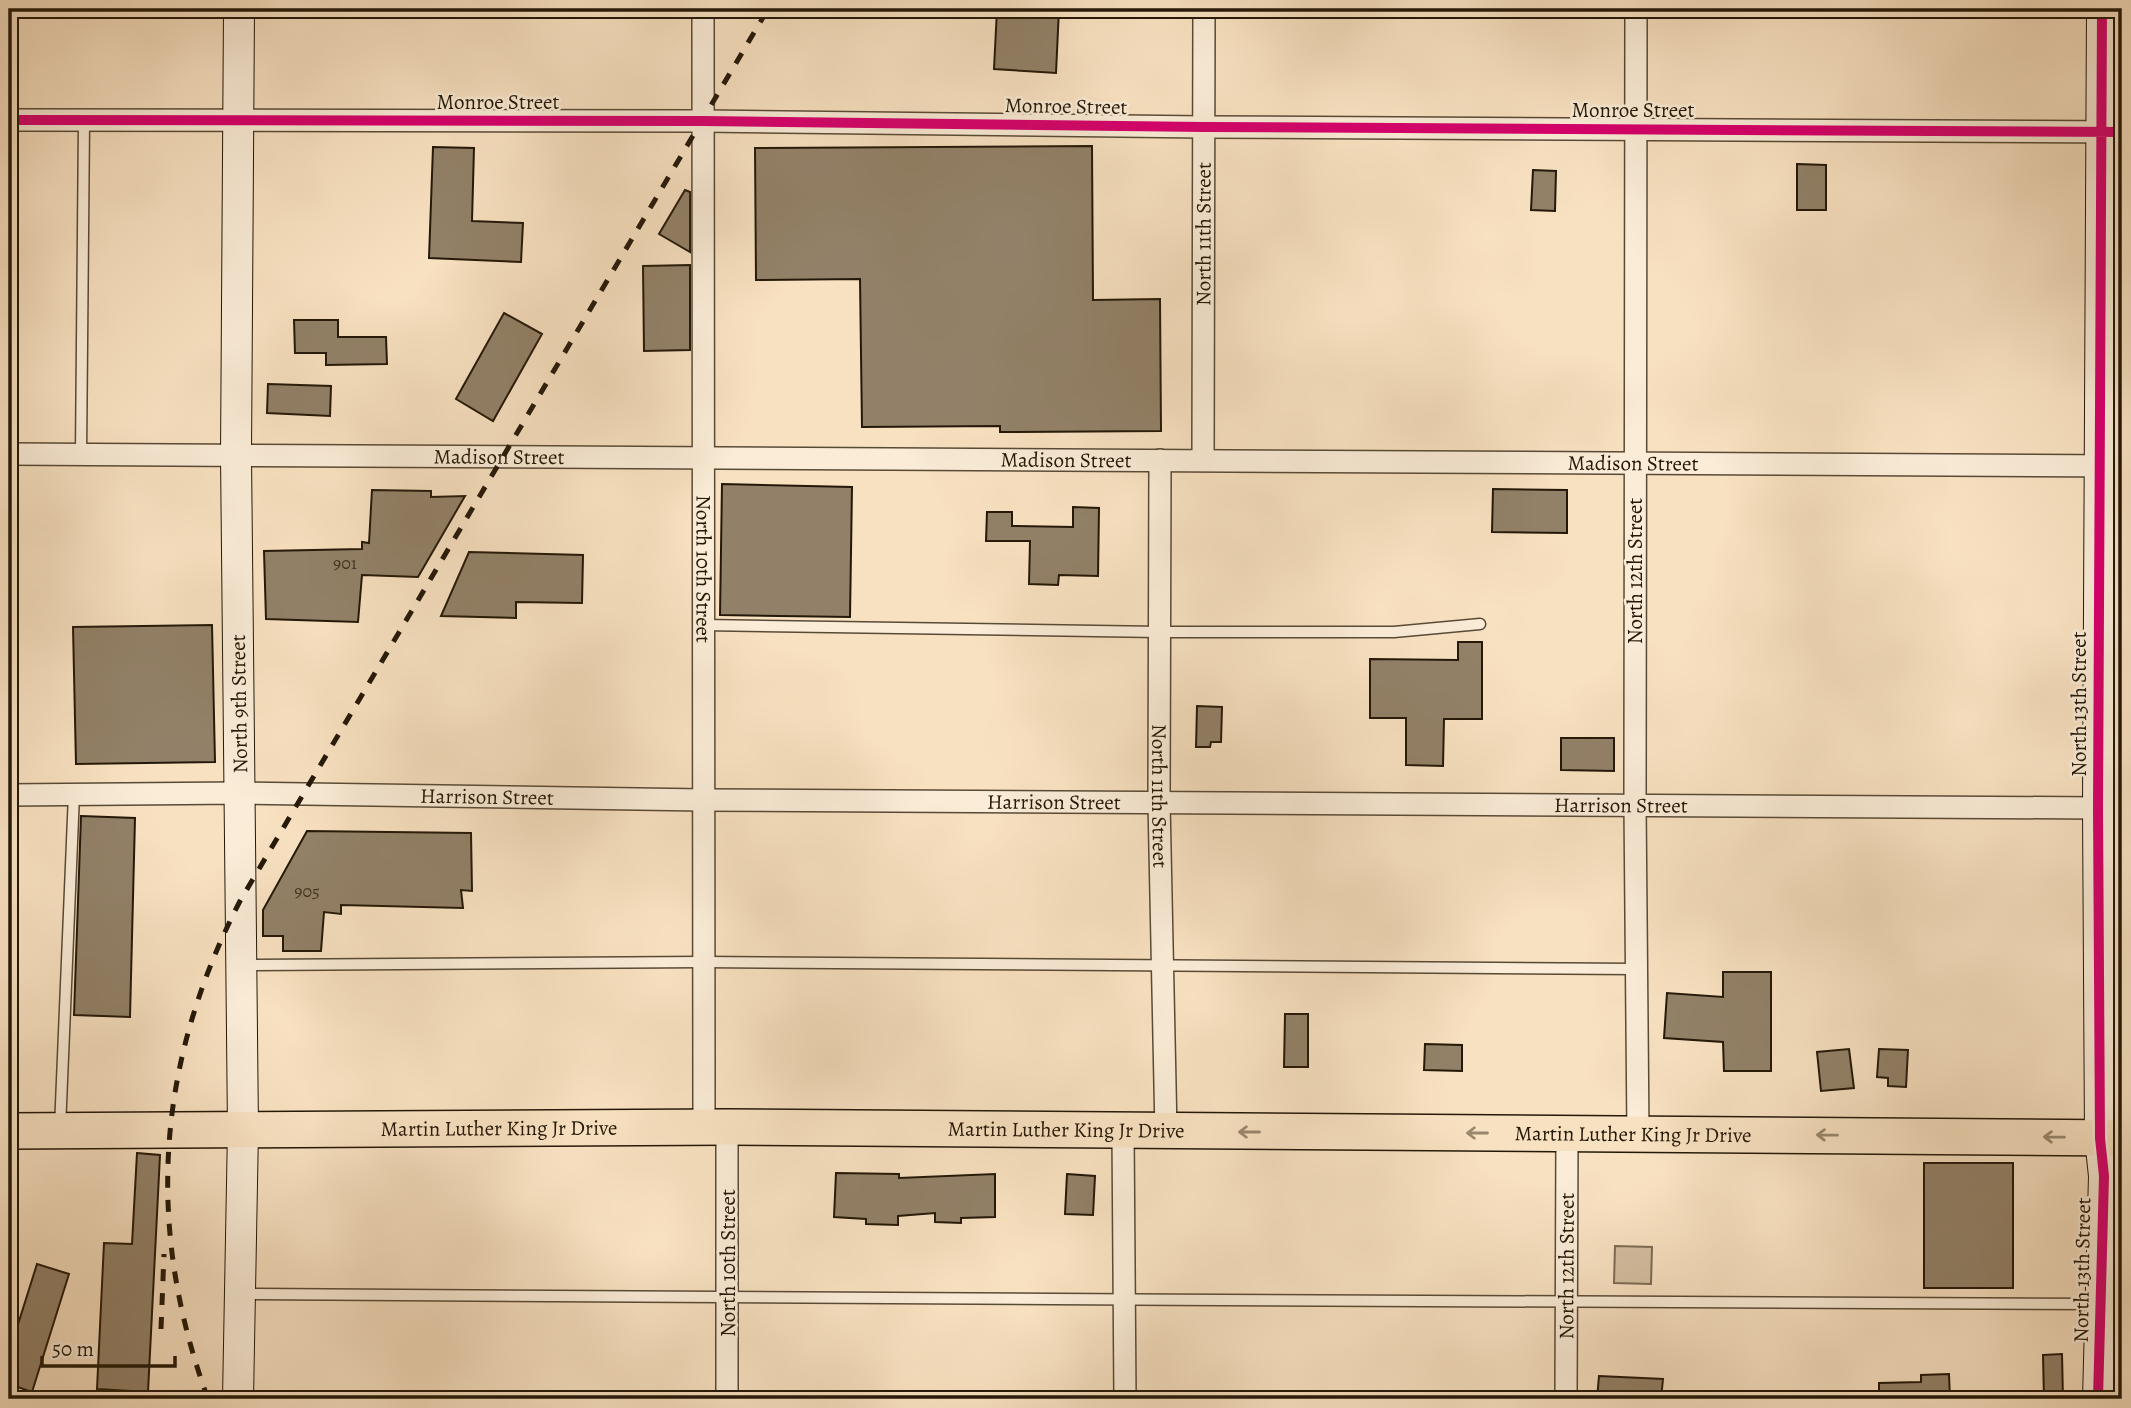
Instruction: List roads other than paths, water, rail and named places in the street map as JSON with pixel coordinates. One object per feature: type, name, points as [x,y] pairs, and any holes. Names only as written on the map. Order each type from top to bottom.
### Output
[{"type":"main road","name":"Martin Luther King Jr Drive","points":[[9,1131],[716,1127],[2111,1138]]},
{"type":"street","name":"North 9th Street","points":[[238,1399],[243,1130],[236,455],[239,9]]},
{"type":"street","name":"North 10th Street","points":[[703,9],[703,962],[728,1299],[727,1399]]},
{"type":"street","name":"North 11th Street","points":[[1203,460],[1204,9]]},
{"type":"street","name":"North 12th Street","points":[[1636,9],[1634,805],[1638,1133]]},
{"type":"street","name":"North 13th Street","points":[[2098,1399],[2104,1176],[2111,1138],[2098,808],[2111,466],[2111,132],[2102,9]]},
{"type":"street","name":"Monroe Street","points":[[9,120],[703,121],[2111,132]]},
{"type":"street","name":"Madison Street","points":[[9,454],[2111,466]]},
{"type":"street","name":"North 11th Street","points":[[1160,460],[1159,802],[1166,1132]]},
{"type":"street","name":"Harrison Street","points":[[9,795],[240,793],[703,800],[2098,808]]},
{"type":"street","points":[[1123,1131],[1125,1399]]},
{"type":"street","name":"North 12th Street","points":[[1566,1399],[1567,1134]]},
{"type":"lane","points":[[81,454],[84,121]]},
{"type":"lane","points":[[703,625],[1159,632],[1394,632],[1480,624]]},
{"type":"lane","points":[[60,1130],[74,794]]},
{"type":"lane","points":[[240,965],[703,962],[1636,969]]},
{"type":"lane","points":[[239,1294],[728,1299],[2100,1304]]},
{"type":"railway","points":[[208,1399],[188,1335],[175,1272],[168,1209],[169,1147],[176,1085],[191,1023],[212,962],[240,901],[768,9]]},
{"type":"railway","points":[[161,1329],[164,1254]]}]
